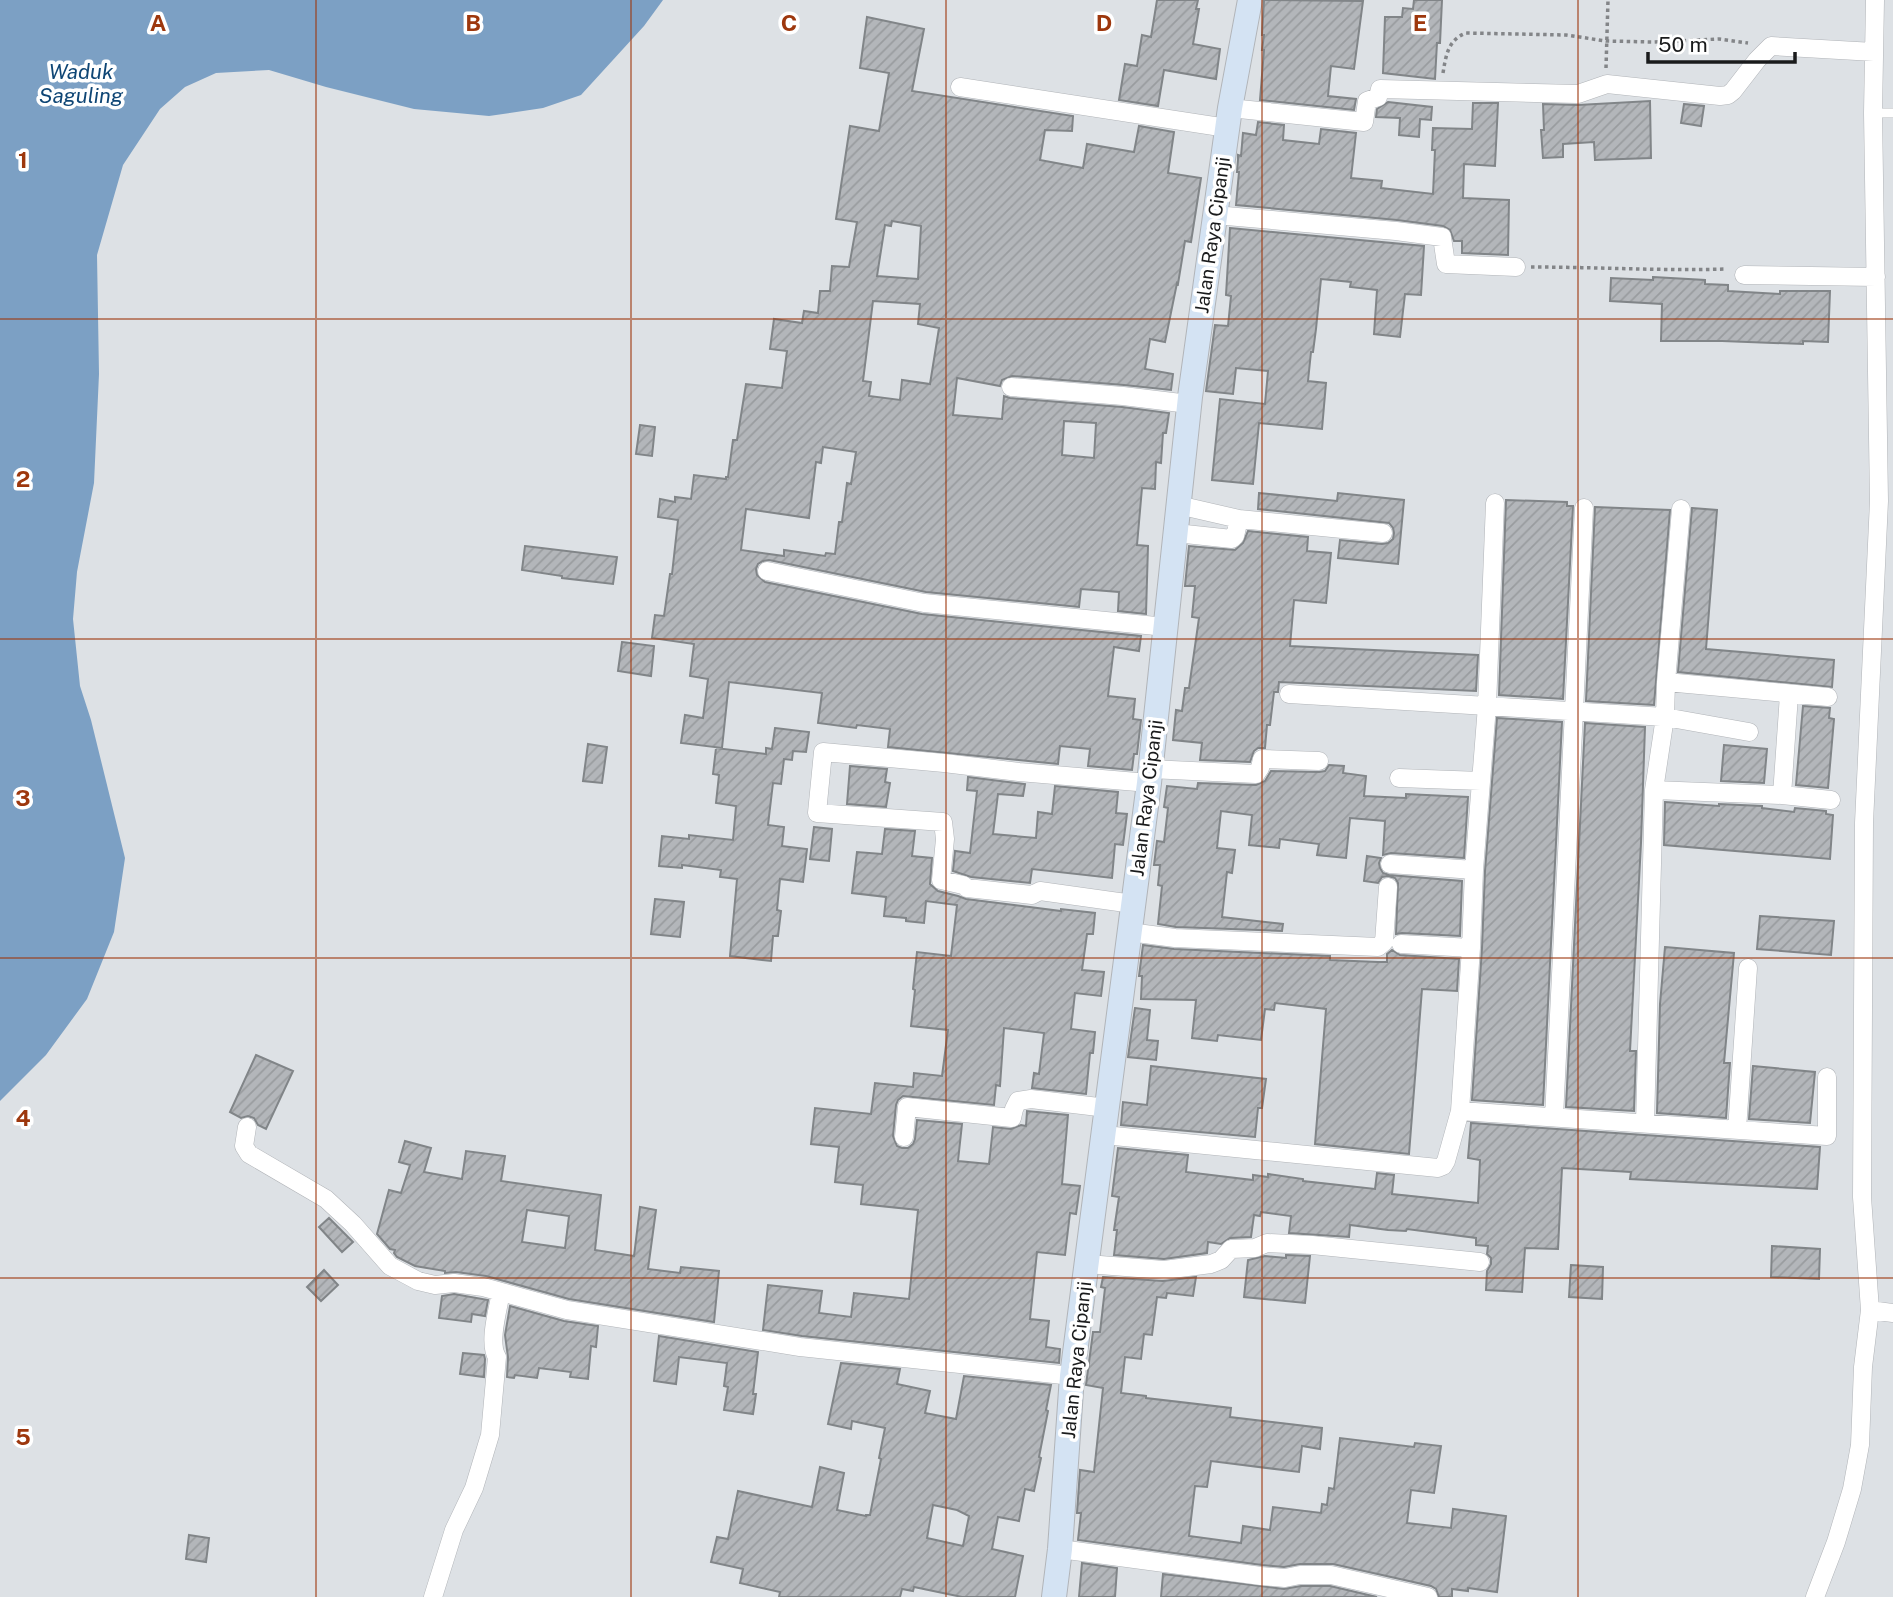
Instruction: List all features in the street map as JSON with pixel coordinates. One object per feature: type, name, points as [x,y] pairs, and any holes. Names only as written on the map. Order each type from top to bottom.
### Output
[{"type":"main road","name":"Jalan Raya Cipanji","points":[[1054,1597],[1072,1376],[1149,776],[1189,404],[1228,118],[1250,0]]},
{"type":"street","points":[[1815,1597],[1852,1489],[1860,1445],[1863,1367],[1870,1310],[1862,1198],[1864,823],[1879,500],[1873,113],[1875,0]]},
{"type":"street","points":[[960,87],[1228,118],[1364,122],[1367,101],[1378,97],[1380,89],[1578,94],[1607,84],[1720,96],[1733,91],[1771,46],[1874,52]]},
{"type":"street","points":[[1215,215],[1441,237],[1446,264],[1517,267]]},
{"type":"street","points":[[1744,275],[1876,277]]},
{"type":"street","points":[[1011,387],[1189,404]]},
{"type":"street","points":[[1104,1135],[1438,1168],[1443,1166],[1460,1111],[1487,706],[1495,503]]},
{"type":"street","points":[[1178,505],[1239,519],[1383,533]]},
{"type":"street","points":[[1554,1117],[1584,508]]},
{"type":"street","points":[[1645,1123],[1654,790],[1665,716],[1681,509]]},
{"type":"street","points":[[1175,533],[1232,539],[1239,519]]},
{"type":"street","points":[[767,571],[924,603],[1166,627]]},
{"type":"street","points":[[1666,682],[1828,697]]},
{"type":"street","points":[[1289,694],[1665,716],[1749,732]]},
{"type":"street","points":[[1782,795],[1788,695]]},
{"type":"street","points":[[1133,904],[1040,891],[1032,895],[967,888],[941,880],[945,839],[943,821],[817,813],[823,752],[1019,772],[1149,776],[1256,774],[1262,759],[1319,761]]},
{"type":"street","points":[[1399,778],[1481,781]]},
{"type":"street","points":[[1654,790],[1782,795],[1832,800]]},
{"type":"street","points":[[1390,864],[1474,870]]},
{"type":"street","points":[[1129,932],[1188,939],[1378,947],[1384,942],[1388,887]]},
{"type":"street","points":[[1401,944],[1471,948]]},
{"type":"street","points":[[1737,1130],[1748,968]]},
{"type":"street","points":[[1460,1111],[1827,1136],[1827,1076]]},
{"type":"street","points":[[904,1138],[907,1107],[1012,1118],[1018,1101],[1031,1099],[1107,1108]]},
{"type":"street","points":[[247,1127],[244,1146],[249,1154],[326,1199],[354,1224],[390,1266],[409,1278],[435,1285],[454,1283],[501,1292],[567,1310],[800,1347],[1072,1376]]},
{"type":"street","points":[[1087,1264],[1164,1270],[1211,1264],[1221,1260],[1231,1249],[1255,1248],[1267,1243],[1480,1262]]},
{"type":"street","points":[[433,1597],[454,1530],[474,1488],[490,1435],[497,1357],[493,1351],[494,1333],[501,1292]]},
{"type":"street","points":[[1870,1310],[1893,1313]]},
{"type":"street","points":[[1060,1549],[1261,1576],[1286,1578],[1300,1574],[1331,1575],[1428,1597]]},
{"type":"lane","points":[[1873,113],[1893,113]]},
{"type":"path","points":[[1607,84],[1608,0]]},
{"type":"path","points":[[1441,91],[1450,45],[1457,37],[1466,33],[1653,42],[1719,39],[1771,46]]},
{"type":"path","points":[[1517,267],[1679,271],[1737,269],[1744,275]]},
{"type":"water","name":"Waduk Saguling","points":[[0,0],[663,0],[644,26],[581,95],[543,108],[489,116],[414,109],[269,70],[216,73],[185,87],[160,109],[123,165],[97,255],[99,374],[94,483],[77,572],[73,619],[80,686],[125,858],[114,932],[87,999],[46,1055],[0,1101]]},
{"type":"building","points":[[1157,0],[1198,0],[1193,44],[1220,49],[1216,79],[1164,70],[1158,106],[1119,100],[1125,64],[1137,66],[1142,35],[1151,37]]},
{"type":"building","points":[[1264,0],[1363,1],[1354,69],[1331,66],[1328,96],[1356,99],[1354,110],[1260,100]]},
{"type":"building","points":[[1414,0],[1442,0],[1435,79],[1383,73],[1385,17],[1402,17],[1403,8],[1413,9]]},
{"type":"building","points":[[867,17],[924,29],[912,91],[1073,116],[1072,131],[1045,130],[1040,160],[1083,168],[1087,144],[1134,152],[1139,126],[1174,132],[1168,173],[1201,178],[1191,242],[1185,241],[1165,342],[1150,339],[1145,369],[1173,374],[1171,390],[1012,376],[1002,380],[1000,386],[957,378],[953,415],[1002,419],[1004,396],[1169,413],[1166,433],[1163,433],[1161,463],[1156,462],[1155,489],[1142,488],[1137,545],[1148,546],[1146,614],[1118,611],[1119,592],[1081,589],[1079,607],[926,592],[769,560],[758,564],[757,575],[765,582],[922,614],[1141,636],[1139,651],[1114,647],[1108,696],[1135,699],[1133,719],[1141,720],[1132,770],[1088,766],[1090,749],[1060,746],[1058,764],[888,747],[890,729],[818,723],[822,693],[729,682],[722,748],[681,743],[685,715],[703,718],[708,679],[690,676],[694,644],[652,638],[655,615],[664,616],[678,520],[658,517],[660,499],[675,502],[675,497],[691,499],[694,475],[726,479],[728,477],[733,440],[737,440],[746,384],[782,388],[787,351],[770,349],[774,319],[802,323],[804,311],[818,313],[820,291],[830,291],[832,266],[849,267],[857,222],[836,219],[850,126],[879,131],[889,73],[860,68]],"holes":[[[892,221],[921,226],[918,279],[877,276],[885,225],[891,226]],[[873,301],[920,304],[918,324],[939,328],[930,384],[902,380],[900,400],[869,396],[871,382],[863,381]],[[1064,421],[1096,423],[1094,458],[1062,455]],[[823,447],[856,452],[851,484],[847,483],[835,554],[826,553],[825,556],[784,550],[784,556],[741,550],[746,509],[809,518],[816,462],[821,463]]]},
{"type":"building","points":[[1650,101],[1651,158],[1595,160],[1594,142],[1563,144],[1563,157],[1543,158],[1543,104]]},
{"type":"building","points":[[1388,102],[1432,107],[1431,120],[1420,119],[1419,137],[1399,135],[1400,118],[1376,117],[1377,109]]},
{"type":"building","points":[[1473,103],[1498,103],[1495,166],[1464,164],[1463,198],[1509,200],[1508,255],[1462,253],[1462,241],[1454,241],[1450,230],[1443,226],[1236,205],[1238,155],[1241,156],[1243,133],[1256,135],[1258,122],[1284,125],[1283,140],[1319,144],[1321,129],[1356,133],[1351,178],[1382,181],[1381,188],[1433,194],[1433,128],[1472,129]]},
{"type":"building","points":[[1684,104],[1704,106],[1701,126],[1681,123]]},
{"type":"building","points":[[1230,228],[1424,246],[1421,295],[1405,294],[1400,337],[1374,334],[1377,290],[1350,287],[1351,282],[1321,279],[1308,381],[1326,383],[1322,429],[1259,423],[1253,484],[1212,480],[1220,399],[1265,404],[1268,371],[1236,368],[1233,394],[1206,391],[1215,325],[1228,326],[1231,296],[1226,295]]},
{"type":"building","points":[[1653,277],[1705,280],[1705,284],[1728,285],[1728,291],[1780,294],[1780,291],[1830,291],[1828,342],[1803,341],[1803,344],[1661,341],[1662,304],[1610,301],[1611,278],[1653,280]]},
{"type":"building","points":[[640,425],[655,427],[652,456],[636,454]]},
{"type":"building","points":[[1259,493],[1337,501],[1338,493],[1404,500],[1398,564],[1338,558],[1340,540],[1388,543],[1393,539],[1394,533],[1389,523],[1258,509]]},
{"type":"building","points":[[1506,500],[1567,502],[1567,506],[1573,506],[1563,699],[1499,695]]},
{"type":"building","points":[[1595,507],[1670,510],[1654,705],[1586,701]]},
{"type":"building","points":[[1692,508],[1717,510],[1706,649],[1834,660],[1832,687],[1678,672]]},
{"type":"building","points":[[1248,531],[1308,537],[1307,551],[1331,553],[1326,603],[1294,600],[1290,646],[1478,655],[1476,691],[1279,682],[1278,692],[1274,692],[1270,725],[1267,725],[1265,748],[1254,751],[1250,762],[1200,760],[1202,743],[1173,740],[1176,710],[1182,711],[1185,688],[1189,688],[1199,618],[1192,617],[1195,586],[1185,586],[1189,546],[1235,550],[1243,543]]},
{"type":"building","points":[[525,546],[617,557],[613,584],[522,570]]},
{"type":"building","points":[[622,642],[654,646],[651,676],[618,671]]},
{"type":"building","points":[[1803,706],[1830,708],[1829,718],[1834,719],[1828,788],[1796,785]]},
{"type":"building","points":[[1497,718],[1562,722],[1543,1105],[1472,1100]]},
{"type":"building","points":[[1585,723],[1645,727],[1630,1051],[1636,1051],[1634,1111],[1566,1107]]},
{"type":"building","points":[[775,728],[809,732],[806,752],[793,751],[792,760],[784,759],[781,784],[773,783],[768,825],[784,827],[782,846],[807,849],[803,882],[780,879],[777,910],[781,911],[778,936],[773,936],[771,961],[730,956],[737,879],[720,877],[721,870],[682,865],[682,868],[659,866],[662,836],[689,839],[689,835],[733,840],[736,806],[716,803],[719,775],[713,774],[716,748],[766,754],[766,748],[772,749]]},
{"type":"building","points":[[588,744],[607,747],[602,783],[583,781]]},
{"type":"building","points":[[1724,745],[1767,749],[1764,783],[1721,781]]},
{"type":"building","points":[[1329,765],[1344,766],[1343,773],[1366,776],[1364,796],[1406,798],[1406,794],[1468,797],[1464,858],[1391,853],[1383,855],[1385,821],[1350,818],[1346,858],[1317,855],[1319,844],[1280,839],[1279,848],[1249,845],[1252,815],[1221,811],[1217,848],[1235,850],[1232,873],[1227,872],[1222,917],[1283,924],[1282,931],[1158,924],[1162,886],[1158,885],[1160,865],[1154,865],[1157,841],[1164,842],[1168,808],[1164,807],[1167,786],[1197,789],[1198,783],[1256,785],[1265,781],[1271,771],[1319,772],[1325,771]]},
{"type":"building","points":[[850,766],[887,769],[885,782],[890,783],[886,807],[847,804]]},
{"type":"building","points":[[968,777],[1025,784],[1023,796],[998,794],[993,834],[1036,838],[1038,812],[1052,814],[1055,786],[1118,792],[1116,813],[1127,814],[1123,845],[1115,844],[1112,878],[1032,869],[1030,883],[971,877],[953,871],[955,851],[970,853],[977,791],[967,790]]},
{"type":"building","points":[[1665,802],[1762,806],[1794,812],[1795,808],[1826,811],[1826,814],[1833,815],[1830,859],[1664,845]]},
{"type":"building","points":[[814,827],[832,829],[829,861],[810,859]]},
{"type":"building","points":[[885,829],[915,831],[912,856],[932,858],[930,884],[938,891],[966,899],[1095,913],[1093,934],[1087,934],[1082,970],[1104,972],[1101,996],[1075,993],[1071,1029],[1095,1032],[1086,1094],[1032,1088],[1034,1073],[1039,1074],[1044,1033],[1004,1028],[1000,1086],[996,1085],[994,1105],[903,1096],[896,1105],[893,1136],[897,1146],[908,1148],[915,1139],[917,1120],[962,1124],[958,1161],[989,1164],[993,1127],[1011,1129],[1026,1126],[1027,1111],[1068,1115],[1062,1184],[1080,1186],[1076,1214],[1070,1213],[1065,1255],[1037,1252],[1030,1319],[1049,1321],[1046,1347],[1060,1349],[1059,1363],[763,1330],[768,1285],[822,1291],[819,1313],[851,1317],[854,1293],[909,1299],[918,1210],[861,1204],[863,1185],[835,1182],[839,1147],[811,1144],[815,1108],[871,1114],[875,1083],[913,1087],[914,1073],[942,1076],[948,1030],[911,1026],[913,989],[917,952],[951,956],[957,905],[926,901],[924,923],[906,921],[906,918],[884,916],[886,897],[852,893],[857,852],[882,854]]},
{"type":"building","points":[[1367,856],[1381,858],[1380,868],[1383,873],[1389,875],[1462,881],[1460,936],[1396,934],[1398,883],[1395,878],[1388,876],[1382,877],[1378,883],[1364,881]]},
{"type":"building","points":[[655,899],[684,902],[680,937],[651,934]]},
{"type":"building","points":[[1760,916],[1834,921],[1831,955],[1757,949]]},
{"type":"building","points":[[1143,945],[1174,949],[1330,956],[1330,960],[1387,962],[1387,954],[1392,950],[1400,955],[1459,959],[1457,991],[1422,989],[1409,1154],[1315,1144],[1326,1009],[1275,1003],[1274,1010],[1265,1009],[1261,1040],[1218,1035],[1217,1041],[1192,1038],[1196,1000],[1141,999],[1142,976],[1139,976]]},
{"type":"building","points":[[1665,947],[1734,953],[1724,1063],[1730,1063],[1726,1118],[1657,1113],[1660,1004]]},
{"type":"building","points":[[1135,1008],[1150,1010],[1147,1040],[1158,1041],[1156,1060],[1128,1057]]},
{"type":"building","points":[[256,1055],[293,1071],[266,1129],[258,1125],[254,1118],[241,1118],[230,1112]]},
{"type":"building","points":[[1151,1066],[1266,1079],[1262,1108],[1258,1108],[1255,1137],[1121,1125],[1123,1102],[1147,1105]]},
{"type":"building","points":[[1753,1066],[1815,1072],[1810,1123],[1749,1119]]},
{"type":"building","points":[[1471,1123],[1820,1147],[1817,1189],[1630,1179],[1631,1172],[1562,1168],[1558,1249],[1525,1248],[1522,1292],[1486,1290],[1491,1258],[1487,1254],[1488,1246],[1476,1245],[1476,1238],[1350,1225],[1349,1237],[1289,1233],[1291,1216],[1261,1212],[1260,1216],[1254,1215],[1251,1237],[1230,1238],[1221,1244],[1208,1242],[1207,1253],[1164,1259],[1114,1255],[1117,1230],[1114,1230],[1119,1197],[1112,1196],[1118,1148],[1188,1155],[1186,1172],[1253,1180],[1253,1175],[1268,1177],[1268,1174],[1375,1189],[1377,1173],[1394,1175],[1392,1194],[1478,1203],[1480,1160],[1468,1158]]},
{"type":"building","points":[[405,1141],[431,1148],[424,1172],[462,1179],[466,1151],[505,1156],[501,1181],[601,1195],[595,1250],[634,1256],[640,1207],[656,1210],[648,1269],[680,1273],[681,1267],[719,1271],[714,1322],[569,1299],[486,1276],[445,1273],[415,1266],[397,1257],[395,1250],[390,1249],[377,1234],[389,1190],[401,1193],[410,1165],[399,1162]],"holes":[[[527,1210],[569,1216],[565,1248],[522,1242]]]},
{"type":"building","points":[[329,1218],[353,1242],[342,1252],[319,1227]]},
{"type":"building","points":[[1772,1246],[1820,1249],[1819,1279],[1771,1277]]},
{"type":"building","points":[[1286,1255],[1310,1256],[1305,1303],[1244,1297],[1248,1260],[1265,1256],[1286,1258]]},
{"type":"building","points":[[1571,1265],[1603,1267],[1602,1299],[1569,1297]]},
{"type":"building","points":[[324,1270],[338,1285],[321,1301],[307,1287]]},
{"type":"building","points":[[1103,1277],[1163,1281],[1196,1277],[1193,1296],[1167,1293],[1166,1298],[1157,1297],[1152,1335],[1144,1334],[1141,1359],[1125,1357],[1121,1393],[1231,1408],[1230,1417],[1322,1428],[1320,1449],[1302,1446],[1299,1472],[1211,1461],[1207,1487],[1195,1486],[1189,1536],[1241,1543],[1243,1526],[1270,1530],[1273,1507],[1321,1513],[1322,1504],[1327,1505],[1329,1488],[1334,1489],[1340,1438],[1414,1447],[1415,1443],[1441,1446],[1434,1493],[1411,1490],[1407,1523],[1451,1528],[1453,1509],[1506,1516],[1497,1592],[1452,1589],[1452,1597],[1439,1597],[1436,1589],[1431,1586],[1333,1564],[1284,1567],[1262,1565],[1078,1540],[1081,1513],[1077,1513],[1080,1470],[1094,1472],[1103,1388],[1086,1385],[1093,1332],[1100,1332],[1105,1288],[1101,1287]]},
{"type":"building","points":[[454,1294],[488,1300],[485,1316],[472,1314],[471,1322],[439,1318],[442,1296]]},
{"type":"building","points":[[510,1306],[564,1321],[598,1326],[596,1347],[591,1346],[588,1379],[570,1377],[571,1372],[539,1368],[537,1378],[515,1375],[514,1378],[507,1377],[505,1335]]},
{"type":"building","points":[[659,1336],[758,1352],[753,1414],[724,1410],[728,1387],[724,1386],[727,1363],[679,1357],[676,1384],[654,1381]]},
{"type":"building","points":[[463,1353],[484,1355],[484,1377],[460,1374]]},
{"type":"building","points":[[841,1363],[900,1369],[897,1384],[930,1391],[925,1413],[956,1419],[964,1376],[1051,1385],[1034,1491],[1025,1489],[1019,1521],[998,1517],[992,1549],[1023,1556],[1015,1597],[962,1597],[914,1587],[913,1591],[902,1589],[900,1597],[779,1597],[780,1592],[740,1583],[743,1569],[711,1562],[717,1537],[728,1539],[738,1491],[812,1507],[820,1467],[844,1473],[837,1510],[870,1515],[885,1428],[852,1421],[851,1429],[828,1424]],"holes":[[[933,1505],[957,1510],[969,1516],[963,1546],[927,1538]]]},
{"type":"building","points":[[189,1535],[209,1538],[206,1562],[186,1559]]},
{"type":"building","points":[[1082,1563],[1117,1568],[1115,1597],[1079,1597]]},
{"type":"building","points":[[1163,1574],[1284,1589],[1330,1586],[1377,1597],[1161,1597]]}]
